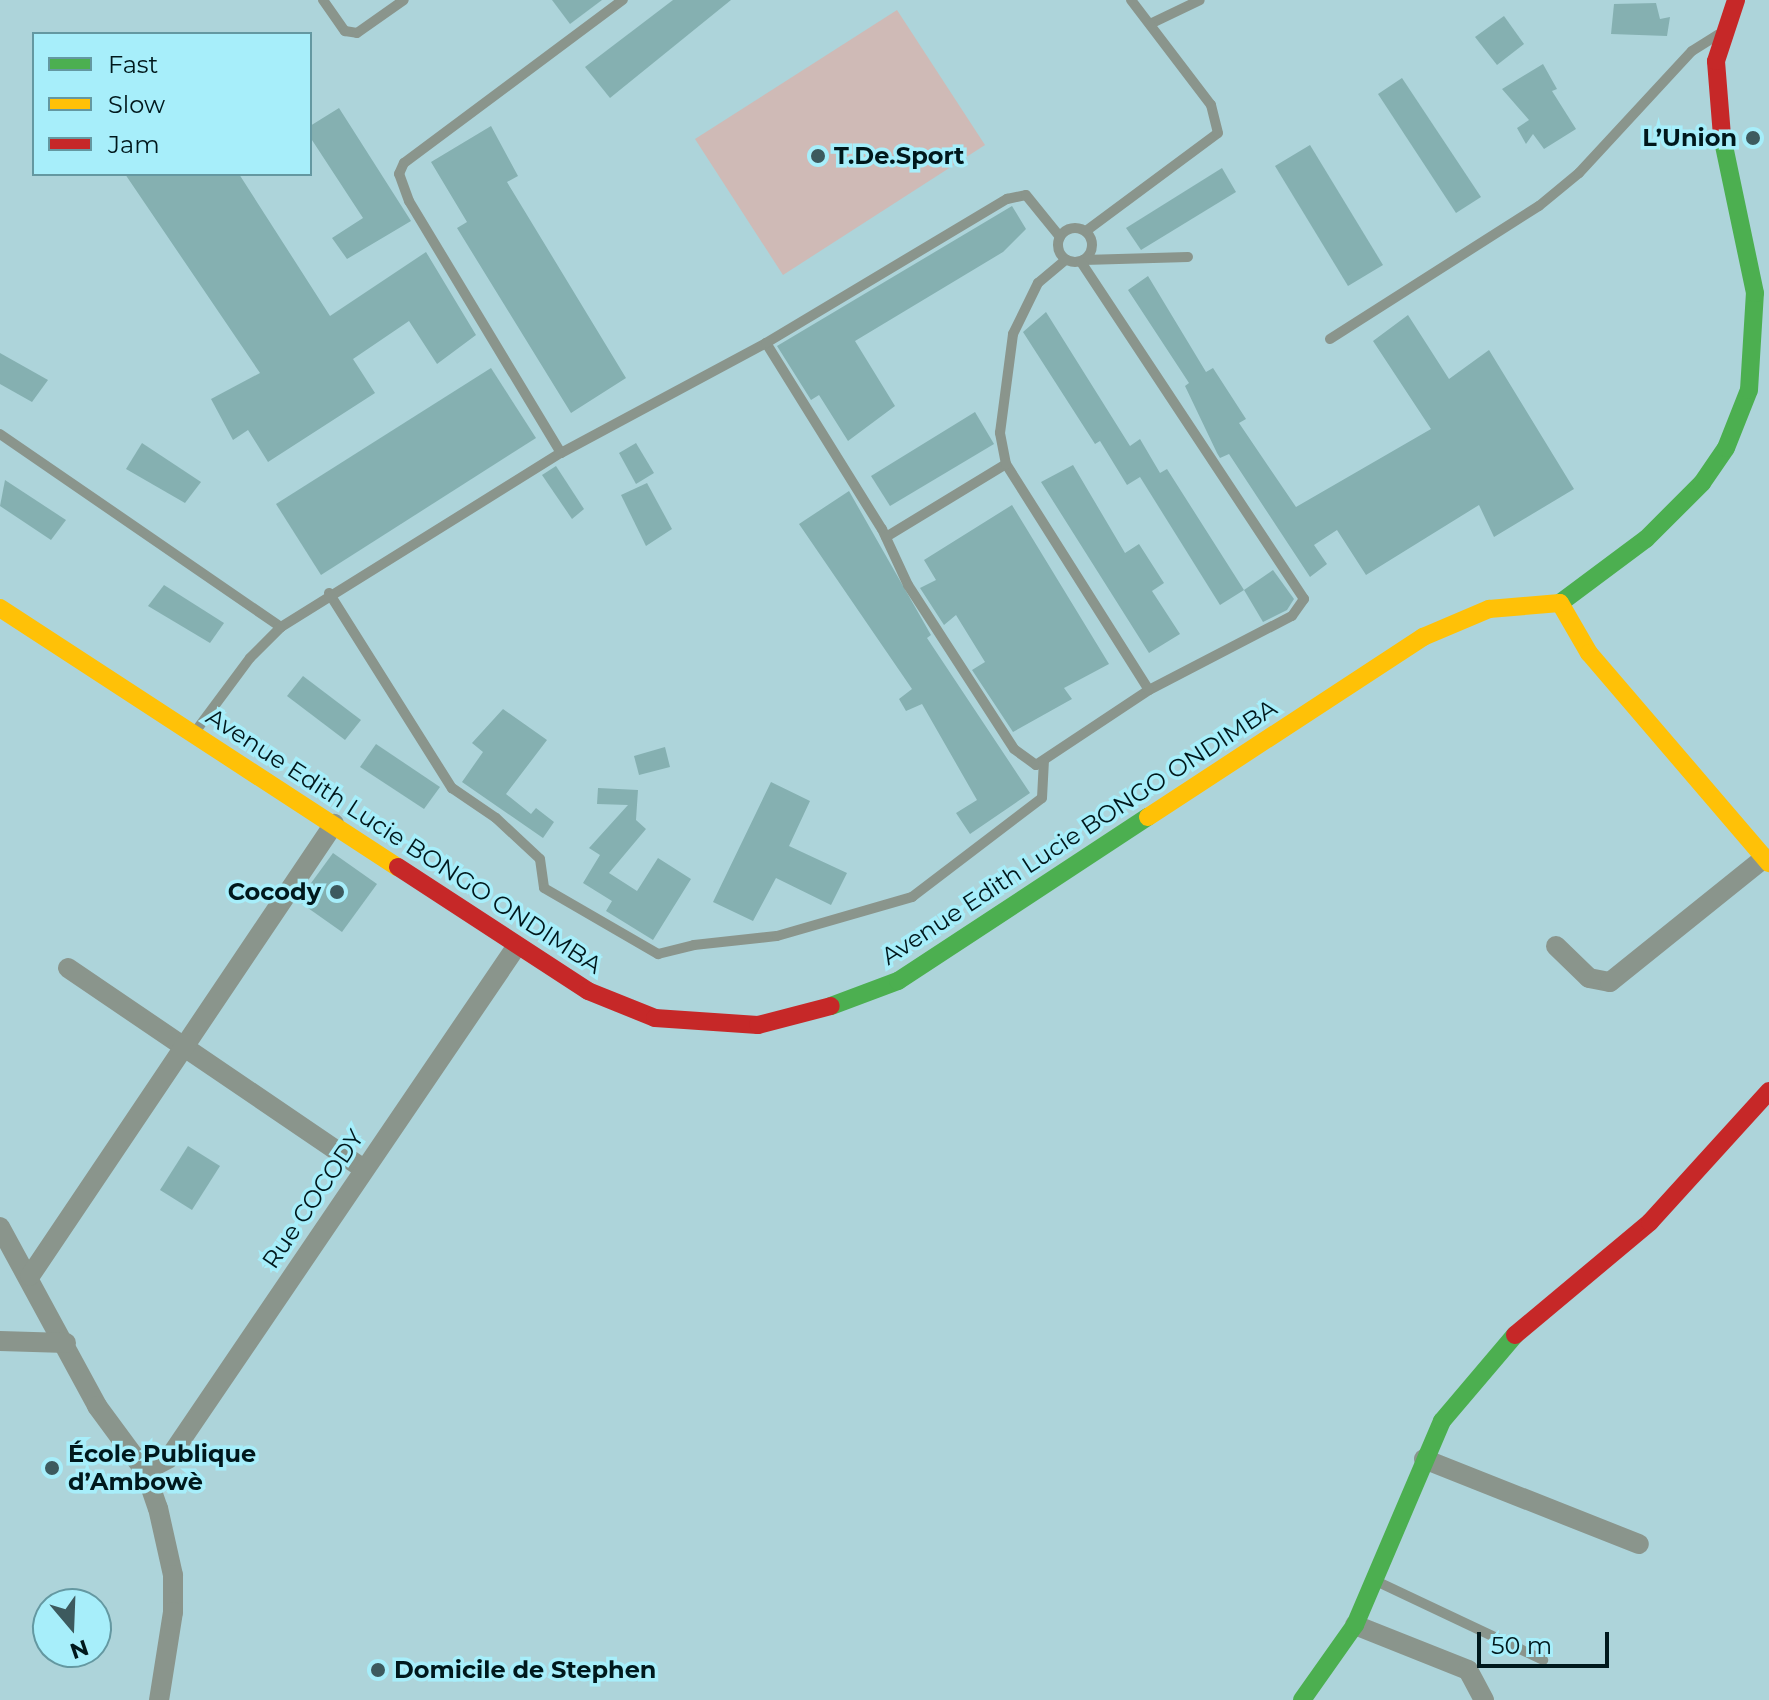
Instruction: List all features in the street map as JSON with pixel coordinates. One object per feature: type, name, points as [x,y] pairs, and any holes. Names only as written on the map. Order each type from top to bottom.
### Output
[{"type":"main road","points":[[1736,0],[1716,61],[1719,121],[1755,293],[1749,390],[1726,448],[1702,483],[1646,539],[1560,603],[1589,653],[1767,860]]},
{"type":"main road","name":"Avenue Edith Lucie BONGO ONDIMBA","points":[[0,608],[195,732],[516,947],[588,991],[655,1018],[705,1025],[758,1025],[811,1014],[898,981],[1423,637],[1489,609],[1560,603]]},
{"type":"main road","points":[[1302,1700],[1355,1625],[1442,1421],[1495,1354],[1650,1222],[1769,1091]]},
{"type":"street","points":[[30,1276],[334,824]]},
{"type":"street","points":[[1556,946],[1589,978],[1610,982],[1767,860]]},
{"type":"street","name":"Rue COCODY","points":[[145,1471],[169,1458],[516,947]]},
{"type":"street","points":[[68,968],[364,1169]]},
{"type":"street","points":[[0,1227],[30,1276],[97,1406],[145,1471],[173,1575],[173,1612],[159,1700]]},
{"type":"street","points":[[0,1341],[66,1343]]},
{"type":"street","points":[[1424,1459],[1639,1544]]},
{"type":"street","points":[[1355,1625],[1468,1670],[1484,1700]]},
{"type":"lane","points":[[323,0],[345,31],[357,33],[404,0]]},
{"type":"lane","points":[[561,453],[409,201],[399,174],[404,163],[623,0]]},
{"type":"lane","points":[[1086,231],[1218,133],[1211,105],[1131,0]]},
{"type":"lane","points":[[1150,24],[1200,0]]},
{"type":"lane","points":[[1330,339],[1539,206],[1579,173],[1692,51],[1723,32]]},
{"type":"lane","points":[[195,732],[250,658],[281,627],[329,593],[561,453],[766,343],[1015,195],[1026,195],[1060,237],[1059,252],[1065,260]]},
{"type":"lane","points":[[1060,237],[1074,228],[1086,231]]},
{"type":"lane","points":[[1082,261],[1093,246],[1086,231]]},
{"type":"lane","points":[[1149,690],[1006,464],[1000,433],[1013,334],[1038,283],[1065,260],[1188,257]]},
{"type":"lane","points":[[766,343],[886,537],[908,585],[1014,749],[1036,765],[1149,690],[1292,616],[1304,599],[1082,261]]},
{"type":"lane","points":[[0,434],[281,627]]},
{"type":"lane","points":[[886,537],[1006,464]]},
{"type":"lane","points":[[329,593],[452,788],[496,818],[540,859],[544,888],[658,954],[694,945],[777,936],[912,897],[1042,798],[1044,762]]},
{"type":"lane","points":[[1376,1581],[1543,1660]]},
{"type":"shaded area","points":[[897,10],[985,145],[783,275],[695,139]]},
{"type":"building","points":[[552,0],[602,0],[570,24]]},
{"type":"building","points":[[673,0],[731,0],[610,98],[585,67]]},
{"type":"building","points":[[1656,3],[1660,19],[1670,17],[1667,36],[1611,34],[1614,4]]},
{"type":"building","points":[[1504,16],[1524,44],[1497,65],[1475,37]]},
{"type":"building","points":[[1543,64],[1557,89],[1552,91],[1576,129],[1544,149],[1533,134],[1526,144],[1517,128],[1529,120],[1502,89]]},
{"type":"building","points":[[1402,78],[1481,197],[1456,213],[1378,94]]},
{"type":"building","points":[[339,108],[411,221],[347,259],[332,238],[363,218],[312,140],[312,125]]},
{"type":"building","points":[[491,126],[518,176],[507,182],[626,378],[571,413],[457,228],[467,222],[431,162]]},
{"type":"building","points":[[1310,145],[1383,265],[1348,286],[1275,166]]},
{"type":"building","points":[[1222,168],[1236,192],[1141,250],[1126,228]]},
{"type":"building","points":[[126,176],[240,176],[330,316],[426,252],[476,335],[437,364],[409,321],[353,359],[375,393],[268,462],[248,430],[233,440],[211,399],[260,373]]},
{"type":"building","points":[[1012,206],[1026,229],[1003,252],[855,341],[895,406],[848,441],[819,395],[811,400],[777,346]]},
{"type":"building","points":[[1148,276],[1206,372],[1213,368],[1246,419],[1239,423],[1296,507],[1431,429],[1373,341],[1408,315],[1449,379],[1489,350],[1574,489],[1494,537],[1479,505],[1366,575],[1337,530],[1314,545],[1327,564],[1310,577],[1229,454],[1220,458],[1185,386],[1189,383],[1128,290]]},
{"type":"building","points":[[1046,312],[1130,446],[1140,439],[1160,473],[1167,469],[1244,590],[1220,605],[1140,477],[1127,485],[1100,441],[1095,444],[1023,332]]},
{"type":"building","points":[[0,353],[48,380],[32,402],[0,384]]},
{"type":"building","points":[[491,368],[536,438],[321,575],[276,504]]},
{"type":"building","points":[[975,412],[994,444],[890,506],[871,476]]},
{"type":"building","points":[[142,443],[201,482],[185,503],[126,469]]},
{"type":"building","points":[[636,443],[654,473],[636,484],[619,453]]},
{"type":"building","points":[[1073,465],[1125,553],[1139,544],[1164,583],[1152,591],[1180,634],[1149,653],[1041,482]]},
{"type":"building","points":[[556,466],[584,509],[572,519],[542,475]]},
{"type":"building","points":[[5,480],[66,520],[51,540],[0,506]]},
{"type":"building","points":[[647,483],[672,529],[646,546],[621,495]]},
{"type":"building","points":[[849,491],[931,635],[927,638],[1030,793],[970,834],[956,813],[977,800],[922,704],[906,711],[899,699],[912,689],[799,524]]},
{"type":"building","points":[[1012,505],[1109,664],[1064,688],[1072,699],[1013,732],[972,670],[985,662],[956,615],[944,625],[920,588],[936,580],[924,560]]},
{"type":"building","points":[[1273,570],[1294,599],[1287,610],[1263,622],[1244,590]]},
{"type":"building","points":[[164,585],[224,623],[210,643],[148,606]]},
{"type":"building","points":[[303,676],[361,720],[345,740],[287,696]]},
{"type":"building","points":[[503,709],[547,740],[506,794],[531,814],[536,808],[554,822],[543,838],[462,782],[483,752],[472,743]]},
{"type":"building","points":[[376,744],[440,787],[424,809],[360,767]]},
{"type":"building","points":[[665,747],[670,767],[639,775],[634,756]]},
{"type":"building","points":[[771,782],[810,801],[789,846],[847,873],[831,905],[776,878],[753,921],[713,902]]},
{"type":"building","points":[[598,788],[638,790],[636,820],[646,829],[609,873],[637,891],[658,858],[691,879],[653,940],[606,911],[612,901],[583,883],[600,855],[589,848],[628,805],[597,804]]},
{"type":"building","name":"Cocody","points":[[333,853],[377,884],[342,932],[298,901]]},
{"type":"building","points":[[188,1146],[220,1166],[192,1210],[160,1190]]},
{"type":"traffic: fast","points":[[1560,603],[1646,539],[1702,483],[1726,448],[1749,390],[1755,293],[1722,136]]},
{"type":"traffic: fast","points":[[831,1006],[898,981],[1148,817]]},
{"type":"traffic: fast","points":[[1302,1700],[1355,1625],[1442,1421],[1515,1335]]},
{"type":"traffic: slow","points":[[1560,603],[1589,653],[1769,863]]},
{"type":"traffic: slow","points":[[1148,817],[1423,637],[1489,609],[1560,603]]},
{"type":"traffic: slow","points":[[0,608],[398,867]]},
{"type":"traffic: jam","points":[[1722,136],[1716,61],[1736,0]]},
{"type":"traffic: jam","points":[[398,867],[588,991],[655,1018],[758,1025],[831,1006]]},
{"type":"traffic: jam","points":[[1515,1335],[1650,1222],[1769,1091]]},
{"type":"place","name":"L’Union","points":[[1753,138]]},
{"type":"place","name":"T.De.Sport","points":[[818,156]]},
{"type":"place","name":"Cocody","points":[[337,892]]},
{"type":"place","name":"École Publique d’Ambowè","points":[[52,1468]]},
{"type":"place","name":"Domicile de Stephen","points":[[378,1670]]}]
